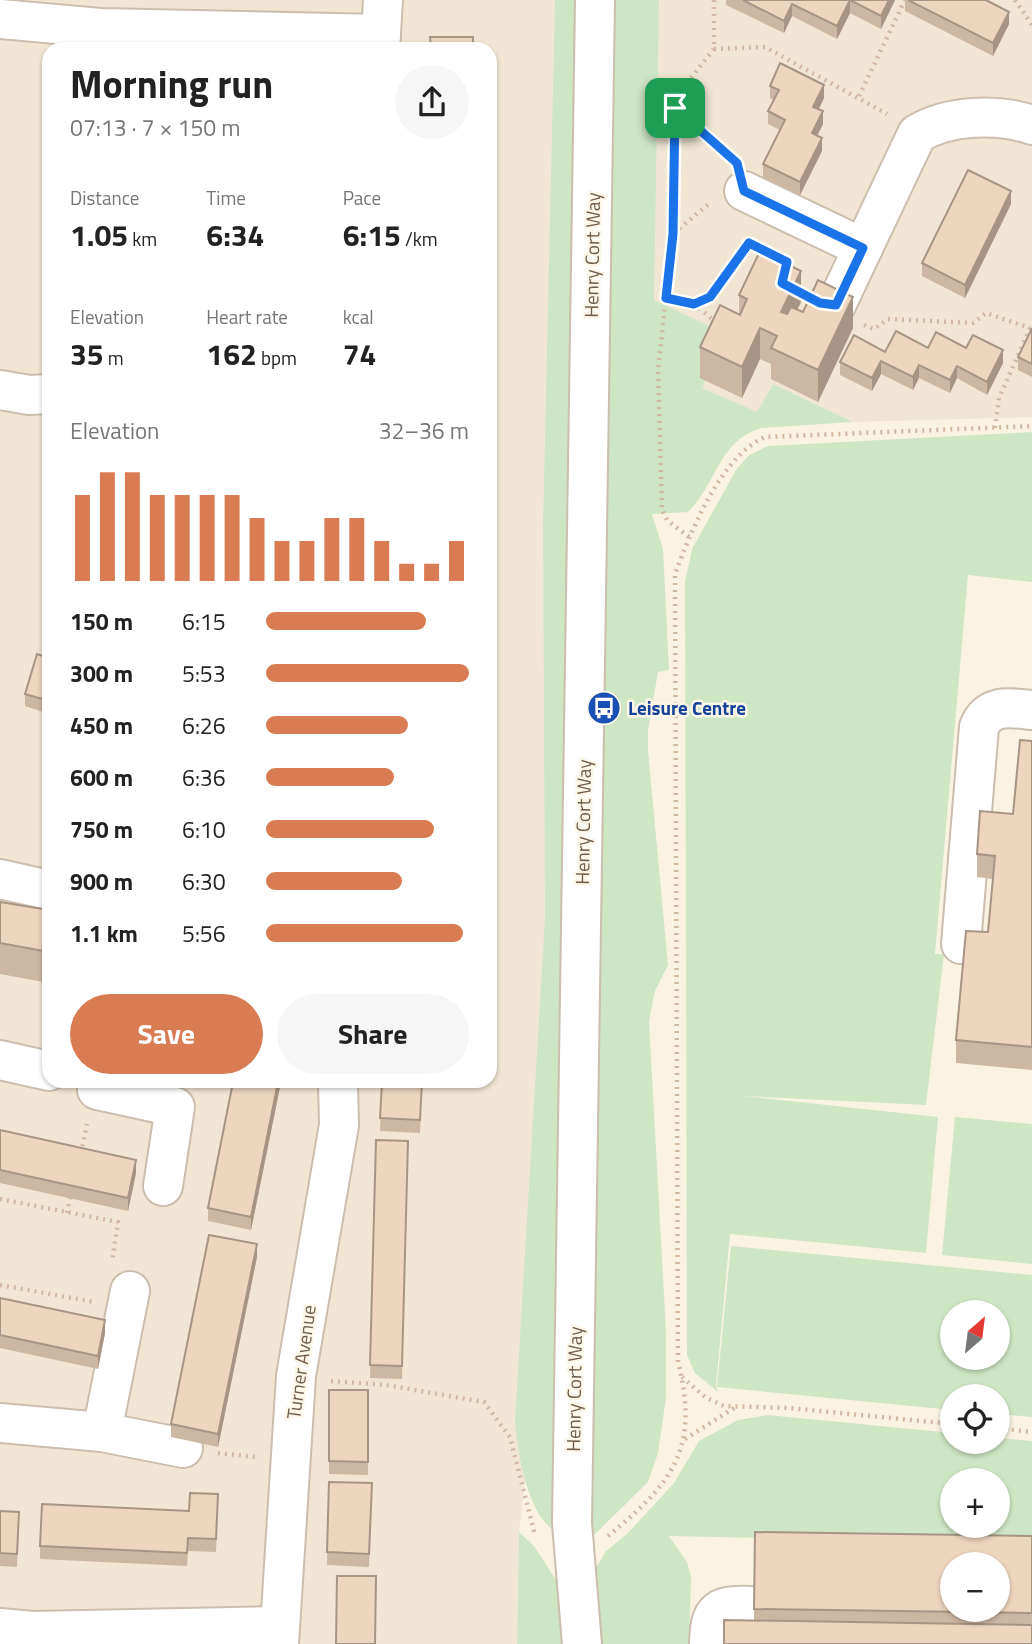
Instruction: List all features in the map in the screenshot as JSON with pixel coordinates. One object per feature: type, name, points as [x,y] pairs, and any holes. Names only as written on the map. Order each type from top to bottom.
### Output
[{"type":"street","name":"Henry Cort Way","points":[[582,1644],[572,1523],[595,0]]},
{"type":"street","points":[[0,19],[99,39],[381,28]]},
{"type":"street","points":[[836,305],[917,134],[935,123],[961,120],[1011,117],[1032,125]]},
{"type":"street","points":[[744,191],[863,248]]},
{"type":"street","points":[[0,390],[42,394]]},
{"type":"street","points":[[961,944],[979,727],[986,715],[999,708],[1032,710]]},
{"type":"street","points":[[0,880],[42,889]]},
{"type":"street","points":[[0,1060],[42,1069]]},
{"type":"street","name":"Turner Avenue","points":[[279,1635],[296,1376],[339,1125],[338,1088]]},
{"type":"street","points":[[96,1093],[175,1107],[163,1186]]},
{"type":"street","points":[[102,1432],[116,1286]]},
{"type":"street","points":[[0,1423],[102,1432],[183,1448]]},
{"type":"street","points":[[709,1644],[710,1624],[715,1612],[727,1606],[752,1606]]},
{"type":"street","points":[[22,1634],[279,1635]]},
{"type":"path","points":[[689,537],[667,520],[660,501],[658,370],[673,234],[675,108],[691,78],[714,48],[714,0]]},
{"type":"path","points":[[859,96],[905,0]]},
{"type":"path","points":[[1015,0],[1032,25]]},
{"type":"path","points":[[714,48],[765,47],[859,96],[917,134]]},
{"type":"path","points":[[673,234],[719,194],[744,191],[737,163],[675,108]]},
{"type":"path","points":[[694,304],[710,297],[749,243],[787,262],[782,274]]},
{"type":"path","points":[[666,298],[694,304],[722,325]]},
{"type":"path","points":[[836,305],[842,315],[874,330],[888,319],[973,323],[986,313],[1031,326],[999,398],[995,428]]},
{"type":"path","points":[[652,1497],[674,1466],[684,1440],[678,1362],[675,574],[689,537],[737,456],[765,437],[1032,426]]},
{"type":"path","points":[[79,1160],[96,1093]]},
{"type":"path","points":[[67,1213],[70,1198]]},
{"type":"path","points":[[0,1199],[118,1222],[116,1286],[0,1285]]},
{"type":"path","points":[[296,1376],[386,1385],[484,1402],[510,1437],[532,1532],[541,1541]]},
{"type":"path","points":[[681,1377],[705,1397],[724,1406],[789,1408],[940,1423]]},
{"type":"path","points":[[684,1440],[736,1407]]},
{"type":"path","points":[[1010,1429],[1032,1432]]},
{"type":"path","points":[[183,1448],[289,1461]]},
{"type":"shaded area","points":[[0,0],[1032,0],[1032,417],[853,422],[773,384],[758,412],[643,522],[519,1532],[517,1644],[0,1644]]},
{"type":"green space","points":[[555,0],[659,0],[654,300],[726,334],[702,388],[757,412],[773,384],[853,422],[761,428],[747,434],[727,453],[706,489],[688,512],[652,514],[663,549],[669,670],[658,672],[648,730],[668,965],[655,991],[649,1021],[666,1332],[666,1398],[658,1453],[648,1482],[592,1537],[565,1536],[552,1529],[542,1518],[533,1503],[522,1469],[515,1421],[545,918],[543,524]]},
{"type":"green space","points":[[1032,432],[1032,582],[968,575],[935,954],[944,954],[926,1105],[743,1096],[938,1117],[926,1253],[730,1234],[716,1386],[718,1392],[695,1373],[687,1355],[685,582],[692,549],[736,470],[749,455],[768,446]]},
{"type":"green space","points":[[955,1117],[1032,1124],[1032,1264],[942,1255]]},
{"type":"green space","points":[[731,1246],[1032,1275],[1032,1417],[1010,1415],[1010,1384],[940,1384],[940,1409],[717,1387]]},
{"type":"green space","points":[[768,1415],[940,1432],[940,1454],[1010,1454],[1010,1439],[1032,1441],[1032,1544],[669,1536],[687,1562],[691,1577],[689,1644],[517,1644],[519,1532],[534,1546],[560,1586],[586,1585],[606,1551],[628,1533],[674,1483],[699,1441],[738,1420]]},
{"type":"building","points":[[743,0],[850,0],[837,26],[792,4],[784,21]]},
{"type":"building","points":[[850,0],[889,0],[881,16]]},
{"type":"building","points":[[908,0],[986,0],[1009,12],[993,43]]},
{"type":"building","points":[[430,37],[473,37],[473,42],[430,42]]},
{"type":"building","points":[[780,63],[824,85],[813,107],[823,111],[812,133],[822,138],[800,182],[763,164],[785,120],[768,111],[779,90],[770,86]]},
{"type":"building","points":[[968,170],[1011,191],[965,285],[922,263]]},
{"type":"building","points":[[760,251],[801,271],[781,312],[787,314],[791,307],[803,312],[818,280],[853,297],[818,370],[771,348],[777,336],[760,328],[742,367],[700,347],[720,305],[740,315],[747,299],[739,295]]},
{"type":"building","points":[[1032,328],[1032,364],[1018,357]]},
{"type":"building","points":[[896,331],[928,348],[936,332],[966,348],[973,335],[1003,350],[987,382],[957,366],[950,380],[919,365],[913,377],[881,361],[872,378],[840,362],[854,335],[885,352]]},
{"type":"building","points":[[37,654],[42,656],[42,699],[25,694]]},
{"type":"building","points":[[1020,740],[1032,741],[1032,1047],[956,1040],[966,931],[988,932],[995,856],[977,854],[980,811],[1013,814]]},
{"type":"building","points":[[0,902],[42,909],[42,951],[0,943]]},
{"type":"building","points":[[232,1088],[277,1088],[251,1217],[208,1208]]},
{"type":"building","points":[[382,1088],[422,1088],[420,1120],[380,1118]]},
{"type":"building","points":[[0,1130],[136,1160],[128,1198],[0,1170]]},
{"type":"building","points":[[376,1140],[408,1141],[402,1366],[370,1365]]},
{"type":"building","points":[[209,1235],[257,1244],[218,1434],[171,1424]]},
{"type":"building","points":[[0,1298],[105,1320],[98,1356],[0,1335]]},
{"type":"building","points":[[329,1390],[368,1390],[368,1462],[329,1461]]},
{"type":"building","points":[[329,1482],[372,1483],[369,1554],[327,1552]]},
{"type":"building","points":[[190,1493],[218,1494],[216,1539],[188,1538],[187,1553],[40,1546],[42,1504],[189,1511]]},
{"type":"building","points":[[0,1511],[19,1512],[17,1554],[0,1553]]},
{"type":"building","points":[[755,1532],[940,1535],[940,1538],[1032,1536],[1032,1613],[1010,1613],[1010,1552],[940,1552],[940,1612],[754,1609]]},
{"type":"building","points":[[337,1576],[376,1576],[375,1644],[336,1644]]},
{"type":"building","points":[[724,1620],[1032,1625],[1032,1644],[724,1644]]},
{"type":"place","name":"Leisure Centre","points":[[604,708]]},
{"type":"route","points":[[675,108],[737,163],[744,191],[863,248],[836,305],[820,303],[782,283],[787,262],[749,243],[729,275],[710,297],[694,304],[666,298],[673,234],[675,108]]}]
